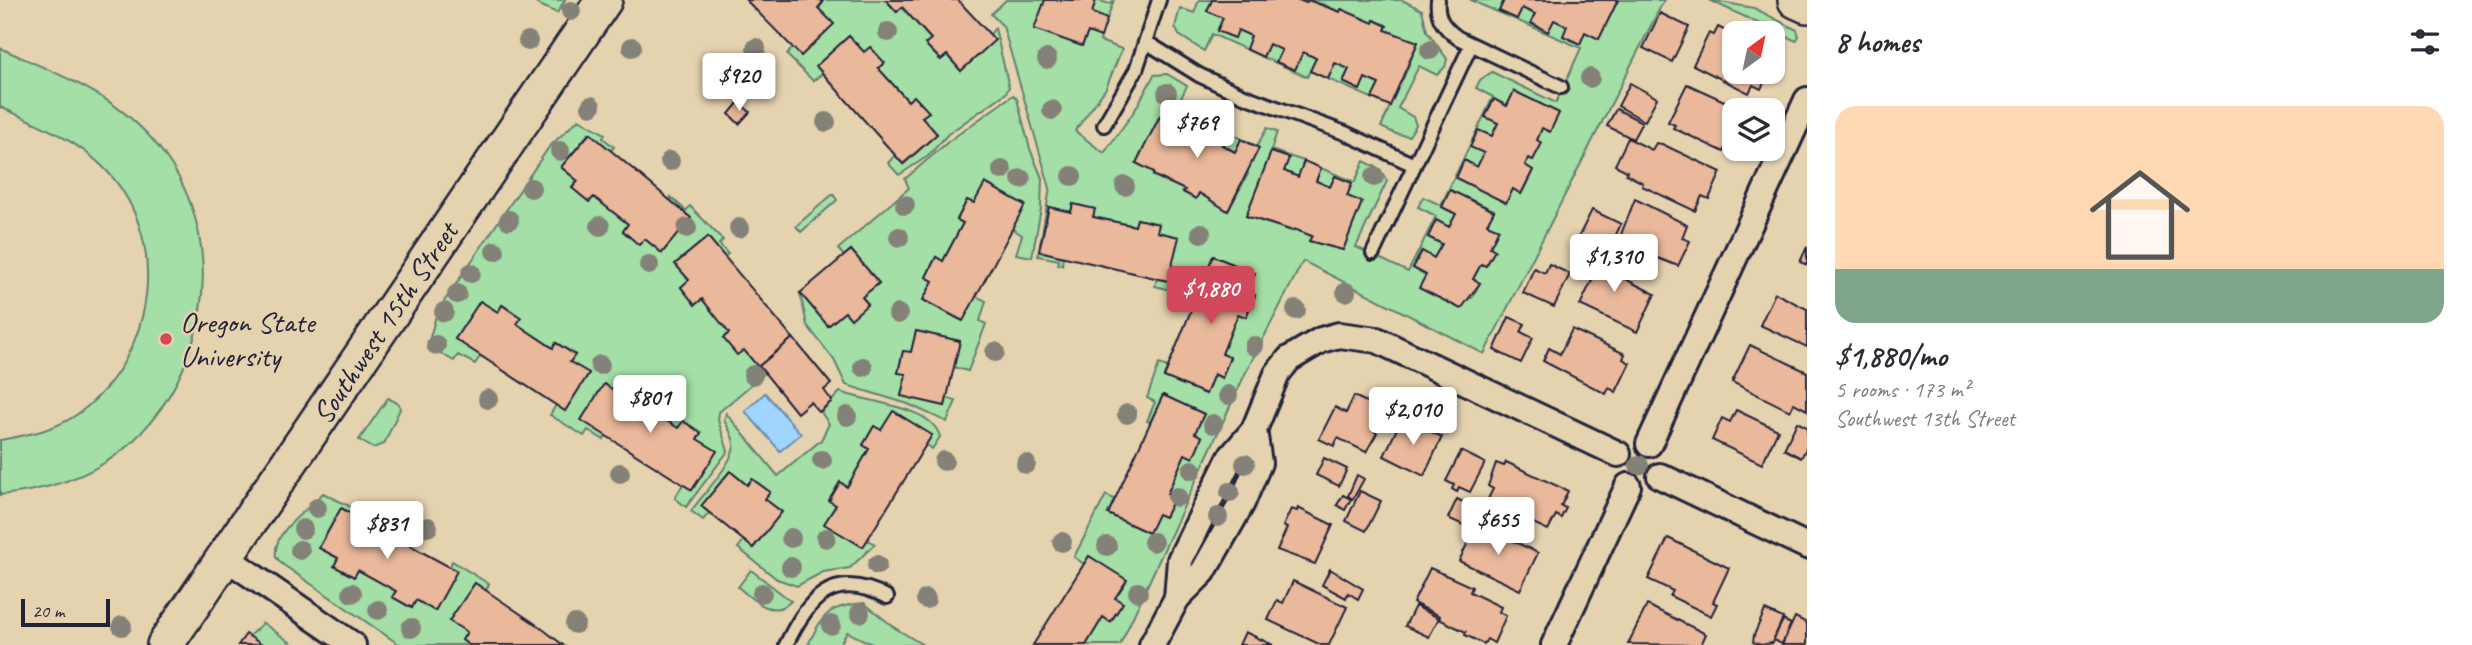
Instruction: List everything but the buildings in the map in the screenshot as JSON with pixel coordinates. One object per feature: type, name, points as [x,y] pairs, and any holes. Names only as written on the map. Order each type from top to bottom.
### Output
[{"type":"street","name":"Southwest 15th Street","points":[[166,645],[604,0]]},
{"type":"street","points":[[1796,0],[1807,5]]},
{"type":"street","points":[[1649,444],[1807,100]]},
{"type":"street","points":[[1152,645],[1177,598],[1180,561],[1230,458],[1254,430],[1277,374],[1289,359],[1312,343],[1339,335],[1377,340],[1618,454]]},
{"type":"street","points":[[1631,443],[1649,444],[1661,458],[1660,476],[1646,488],[1628,486],[1616,473],[1618,454],[1631,443]]},
{"type":"street","points":[[1660,476],[1807,546]]},
{"type":"street","points":[[1555,645],[1628,486]]},
{"type":"street","points":[[225,557],[354,645]]},
{"type":"lane","points":[[1104,125],[1136,70],[1159,0]]},
{"type":"lane","points":[[1438,0],[1439,18],[1446,29],[1471,44],[1561,87]]},
{"type":"lane","points":[[1146,41],[1199,75],[1244,96],[1345,133],[1412,164]]},
{"type":"lane","points":[[1373,253],[1412,164],[1471,44]]},
{"type":"lane","points":[[786,645],[799,618],[811,602],[825,592],[846,585],[860,586],[887,597]]},
{"type":"green space","points":[[539,0],[565,0],[557,13],[537,4]]},
{"type":"green space","points":[[821,0],[886,0],[896,12],[902,7],[931,39],[925,44],[940,60],[947,55],[961,71],[995,28],[1009,87],[1006,93],[948,134],[928,156],[899,175],[888,163],[895,155],[904,164],[937,134],[922,117],[928,112],[914,96],[908,101],[878,68],[884,63],[871,47],[864,52],[849,36],[816,66],[823,73],[813,81],[787,55],[823,3]]},
{"type":"green space","points":[[1006,0],[1045,0],[1035,29],[1082,46],[1088,32],[1101,37],[1100,41],[1122,49],[1106,88],[1075,131],[1104,153],[1135,110],[1154,75],[1167,74],[1187,86],[1176,108],[1257,146],[1267,128],[1277,132],[1271,150],[1304,161],[1298,177],[1284,171],[1288,158],[1271,152],[1246,216],[1292,231],[1294,229],[1312,236],[1310,241],[1343,250],[1362,202],[1347,196],[1352,183],[1335,176],[1330,187],[1316,181],[1321,168],[1355,182],[1364,161],[1380,169],[1387,181],[1356,247],[1408,272],[1436,216],[1418,207],[1423,197],[1441,205],[1493,97],[1476,88],[1480,80],[1492,72],[1556,103],[1581,48],[1470,0],[1504,0],[1500,11],[1516,19],[1522,8],[1535,14],[1531,24],[1548,31],[1554,20],[1567,26],[1563,36],[1580,44],[1585,32],[1599,39],[1618,0],[1664,0],[1484,354],[1303,261],[1245,374],[1120,645],[1086,645],[1103,617],[1111,622],[1122,604],[1115,598],[1126,580],[1089,556],[1084,564],[1074,557],[1106,495],[1114,499],[1108,514],[1148,533],[1158,514],[1165,517],[1175,497],[1167,494],[1185,454],[1193,457],[1202,437],[1195,433],[1204,414],[1163,395],[1150,422],[1147,421],[1155,402],[1147,398],[1159,364],[1168,367],[1164,377],[1206,394],[1214,374],[1222,378],[1230,357],[1222,354],[1238,314],[1246,317],[1255,296],[1247,292],[1255,273],[1213,256],[1202,283],[1187,278],[1178,292],[1155,286],[1157,278],[1169,280],[1178,237],[1157,232],[1159,224],[1137,219],[1135,226],[1093,217],[1094,209],[1073,204],[1071,212],[1049,207],[1040,251],[1063,257],[1062,265],[1058,265],[1059,260],[1038,256],[1050,188],[1003,26],[991,14]],"holes":[[[1514,91],[1559,113],[1550,131],[1542,128],[1537,140],[1541,143],[1533,160],[1528,158],[1525,165],[1533,170],[1522,193],[1513,189],[1506,203],[1456,178],[1464,160],[1477,167],[1484,153],[1470,146],[1478,130],[1492,136],[1498,123],[1485,116],[1494,99],[1507,106]],[[1180,111],[1197,119],[1190,134],[1204,140],[1210,128],[1226,136],[1222,145],[1235,152],[1242,140],[1248,174],[1228,211],[1199,193],[1196,199],[1184,193],[1185,190],[1153,176],[1154,172],[1137,163],[1159,117],[1174,123]],[[1450,191],[1494,210],[1487,224],[1498,230],[1490,247],[1494,250],[1486,266],[1481,264],[1473,279],[1480,283],[1472,298],[1468,297],[1461,309],[1420,288],[1426,275],[1413,268],[1421,251],[1434,258],[1442,244],[1428,237],[1436,221],[1449,227],[1456,214],[1442,207]]]},
{"type":"green space","points":[[1096,0],[1110,4],[1114,0],[1107,19],[1092,13]]},
{"type":"green space","points":[[1199,0],[1212,0],[1207,11],[1223,18],[1218,31],[1234,38],[1238,30],[1251,36],[1246,49],[1263,57],[1269,44],[1282,50],[1276,62],[1294,70],[1303,52],[1316,58],[1328,79],[1310,71],[1307,77],[1212,34],[1204,51],[1179,35],[1175,27],[1180,8],[1194,13]]},
{"type":"green space","points":[[1299,0],[1402,0],[1422,10],[1427,31],[1447,59],[1445,67],[1437,75],[1419,66],[1398,108],[1413,117],[1416,125],[1409,136],[1381,127],[1390,106],[1328,79],[1335,63],[1349,69],[1343,82],[1359,90],[1365,78],[1379,84],[1373,98],[1403,79],[1418,42],[1385,30],[1386,25],[1375,20],[1373,23],[1342,9],[1340,12],[1323,4]]},
{"type":"green space","points":[[1709,0],[1754,8],[1779,21],[1754,21]]},
{"type":"green space","points":[[1785,24],[1797,30],[1799,36],[1796,41],[1785,36]]},
{"type":"green space","points":[[0,48],[91,91],[112,104],[149,136],[166,157],[186,193],[199,232],[203,273],[200,314],[189,354],[172,391],[148,425],[119,453],[92,470],[47,487],[0,495],[0,440],[51,428],[70,419],[105,389],[125,359],[139,327],[146,293],[146,258],[139,225],[124,193],[101,165],[53,132],[0,107]]},
{"type":"green space","points":[[1013,95],[1017,99],[1030,149],[1042,178],[1041,209],[1032,257],[1016,254],[1022,235],[967,200],[957,219],[963,223],[943,261],[936,257],[926,277],[933,281],[923,300],[962,321],[976,296],[986,301],[980,321],[986,324],[968,371],[953,367],[960,341],[916,331],[911,352],[903,351],[898,372],[906,374],[901,395],[945,406],[947,398],[956,401],[947,422],[908,404],[846,385],[834,360],[807,325],[800,293],[845,312],[868,304],[862,297],[879,283],[851,250],[844,256],[838,249],[909,188],[905,179],[949,141]]},
{"type":"green space","points":[[579,119],[605,134],[603,138],[614,147],[610,152],[589,133],[561,167],[578,181],[572,188],[589,202],[594,197],[628,224],[623,231],[639,244],[645,239],[662,253],[671,197],[686,211],[690,206],[723,240],[719,244],[728,254],[724,257],[708,237],[676,263],[689,280],[681,288],[695,304],[702,299],[729,333],[737,354],[744,350],[765,373],[719,412],[718,420],[728,451],[686,507],[675,498],[683,484],[716,451],[697,439],[701,432],[683,421],[678,428],[642,405],[645,398],[627,387],[622,395],[604,384],[582,420],[607,434],[604,440],[588,430],[584,436],[550,415],[556,405],[565,410],[589,373],[570,362],[575,354],[557,343],[553,348],[517,324],[521,317],[503,305],[498,312],[480,301],[455,339],[481,355],[475,364],[458,355],[454,361],[431,348],[429,341],[437,312],[549,147]]},
{"type":"green space","points":[[833,194],[837,200],[801,232],[796,226]]},
{"type":"green space","points":[[840,392],[912,412],[925,418],[935,427],[940,437],[932,449],[926,444],[931,435],[894,411],[881,430],[874,426],[863,445],[869,449],[847,487],[840,482],[829,500],[836,505],[825,524],[862,547],[868,540],[875,544],[850,568],[823,572],[797,586],[777,579],[738,548],[744,540],[753,548],[781,513],[765,499],[770,492],[753,479],[747,485],[730,471],[702,506],[709,513],[703,520],[691,511],[723,470],[732,453],[734,442],[724,420],[726,413],[778,476],[821,440],[829,424],[821,412]]},
{"type":"green space","points":[[388,398],[399,404],[400,409],[384,444],[373,448],[359,440]]},
{"type":"green space","points":[[323,493],[355,509],[352,514],[341,508],[319,547],[338,558],[334,566],[354,577],[358,570],[396,591],[393,597],[411,608],[416,600],[435,611],[452,561],[489,584],[486,590],[475,583],[450,621],[467,632],[462,640],[469,645],[400,645],[282,564],[276,557],[280,538],[292,522]]},
{"type":"green space","points":[[751,570],[791,601],[777,609],[763,606],[750,597],[738,587]]},
{"type":"green space","points":[[864,603],[895,628],[923,645],[874,645],[847,632],[840,645],[808,645],[823,619],[834,609]]},
{"type":"green space","points":[[263,623],[294,645],[262,645],[249,636]]},
{"type":"water","points":[[765,393],[801,434],[780,451],[745,411]]},
{"type":"place","name":"Oregon State University","points":[[166,339]]}]
